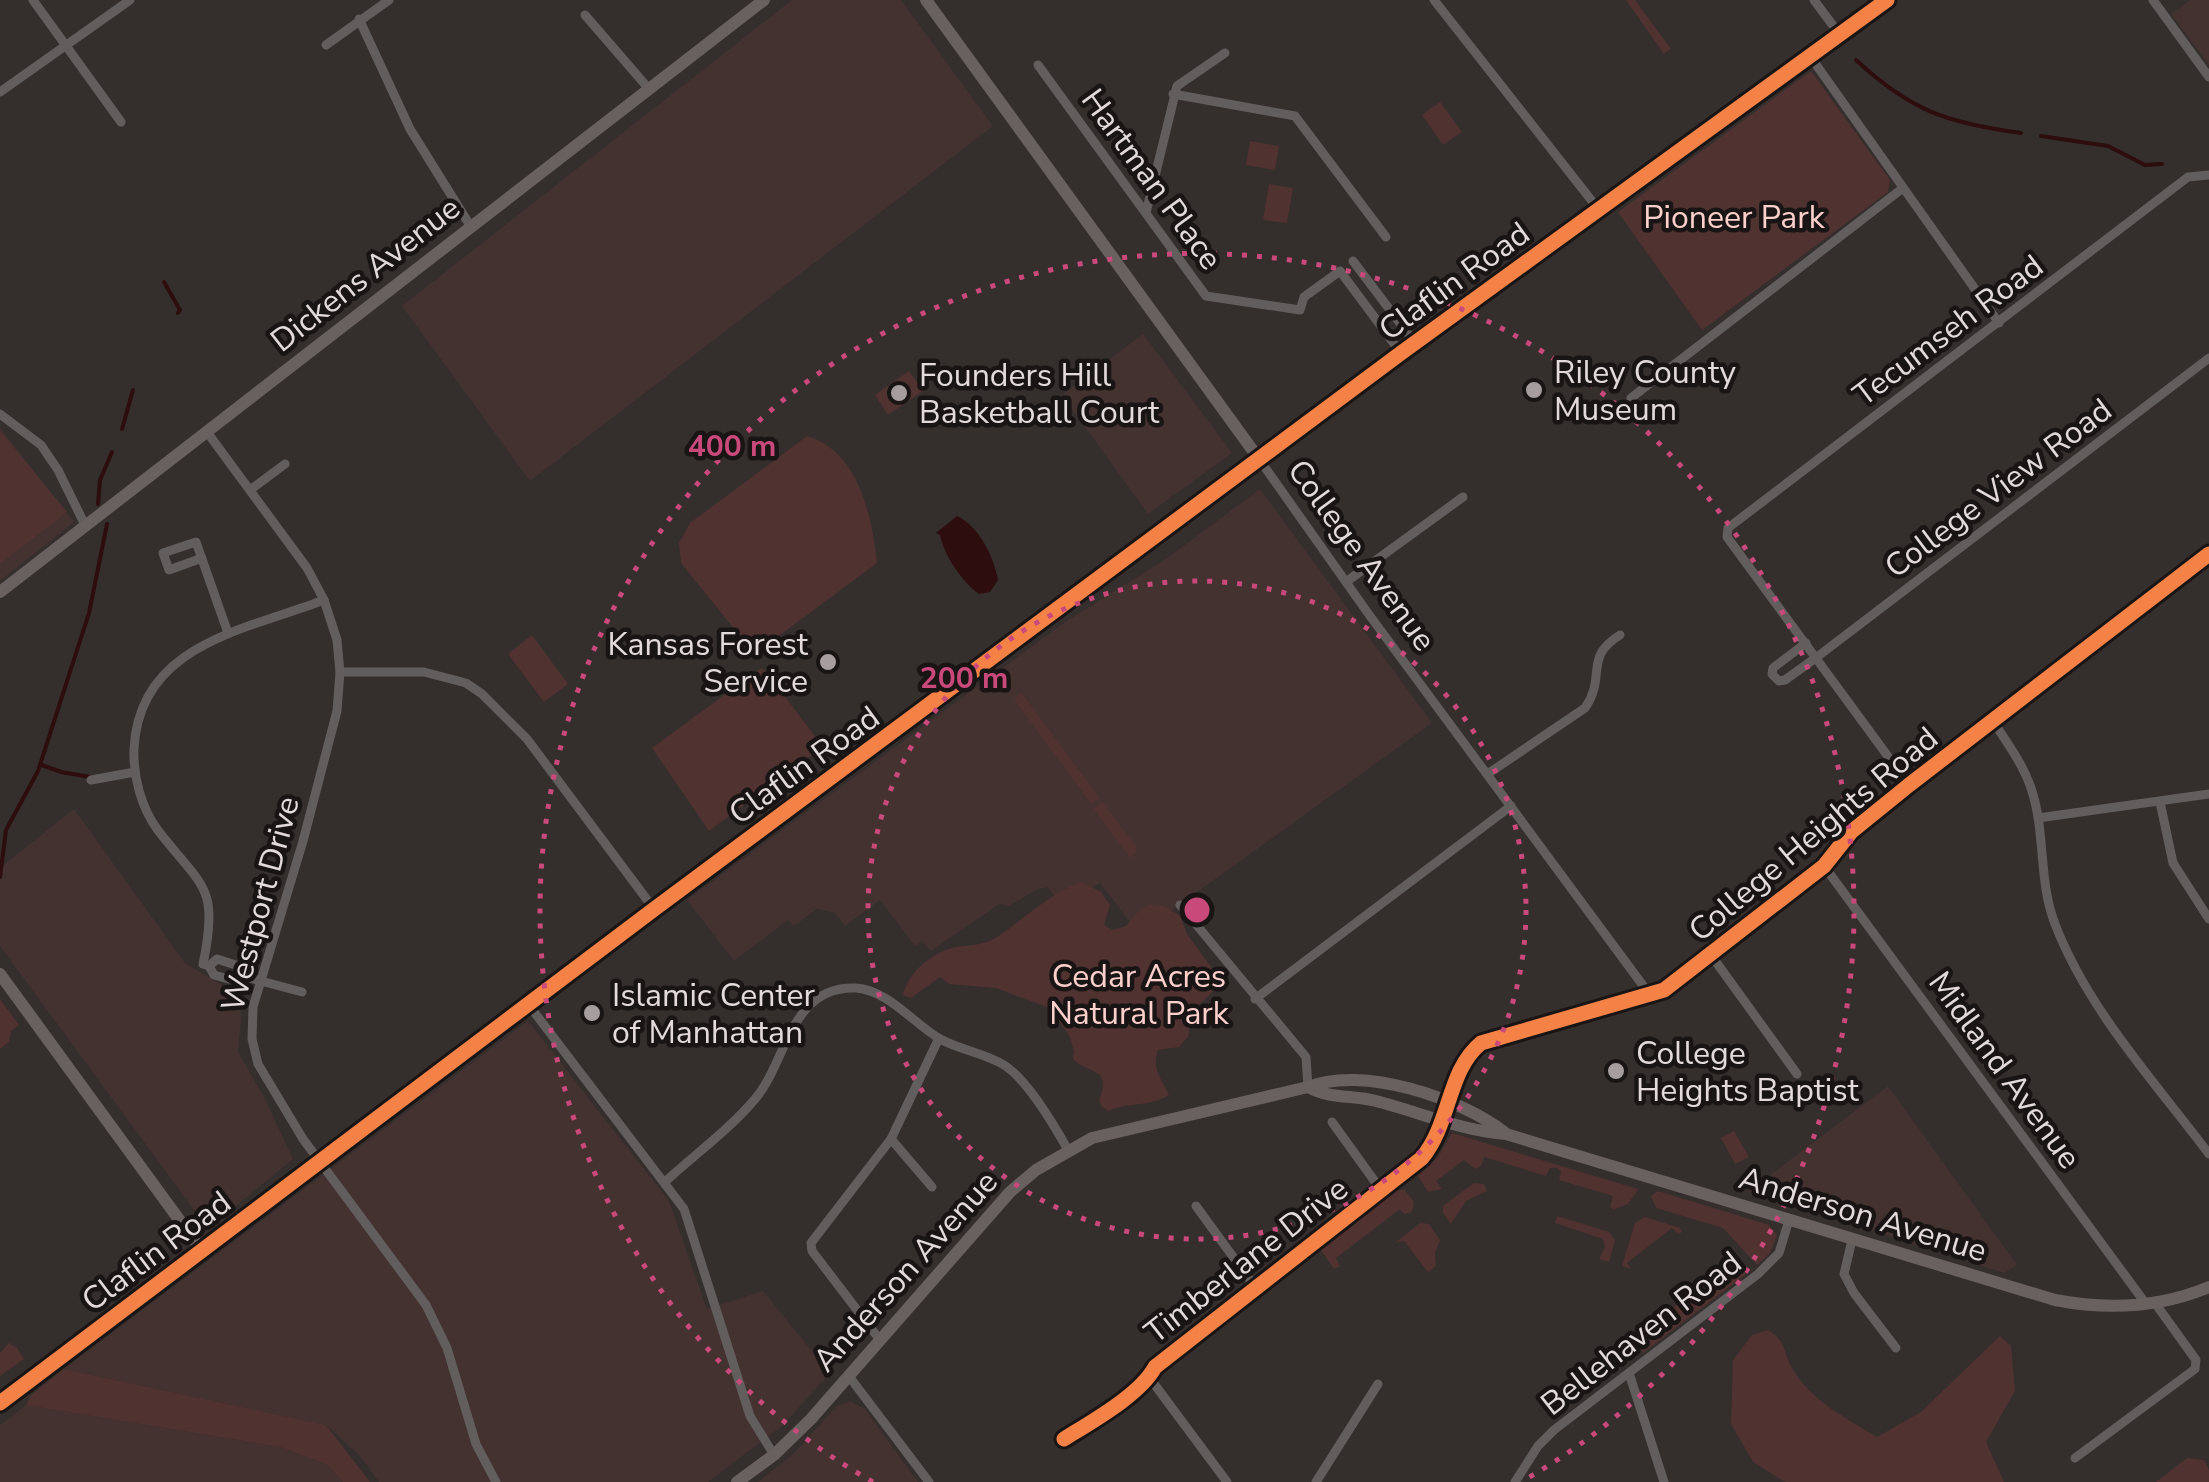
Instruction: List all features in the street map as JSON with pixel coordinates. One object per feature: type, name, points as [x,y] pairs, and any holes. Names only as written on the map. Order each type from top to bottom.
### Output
[{"type":"street","points":[[33,0],[121,122]]},
{"type":"street","points":[[0,92],[130,0]]},
{"type":"street","points":[[326,44],[390,0]]},
{"type":"street","name":"Dickens Avenue","points":[[0,592],[764,0]]},
{"type":"street","name":"College Avenue","points":[[926,0],[1650,995]]},
{"type":"street","points":[[1434,0],[1599,210]]},
{"type":"street","points":[[1814,0],[1840,35]]},
{"type":"street","name":"Claflin Road","points":[[0,1403],[654,909],[1401,353],[1888,0]]},
{"type":"street","points":[[2153,0],[2209,77]]},
{"type":"street","points":[[586,15],[648,89]]},
{"type":"street","points":[[358,20],[418,144],[472,226]]},
{"type":"street","points":[[1146,213],[1173,94],[1178,84],[1225,53]]},
{"type":"street","points":[[1810,56],[1999,323]]},
{"type":"street","name":"Hartman Place","points":[[1038,65],[1206,296],[1300,310],[1304,297],[1340,271],[1401,353]]},
{"type":"street","points":[[1173,94],[1295,116],[1386,237]]},
{"type":"street","name":"Tecumseh Road","points":[[1806,643],[1726,537],[1728,528],[2188,177],[2209,174]]},
{"type":"street","points":[[1630,398],[1903,188]]},
{"type":"street","points":[[1353,261],[1415,344]]},
{"type":"street","name":"College View Road","points":[[1806,643],[1775,665],[1774,677],[1782,682],[1817,657],[2209,358]]},
{"type":"street","points":[[0,414],[42,445],[85,526]]},
{"type":"street","name":"Westport Drive","points":[[207,432],[306,568],[324,600],[337,640],[340,672],[337,711],[254,1007],[252,1039],[258,1064],[273,1093],[431,1315],[447,1348],[476,1444],[496,1482]]},
{"type":"street","points":[[250,490],[285,464]]},
{"type":"street","points":[[1346,582],[1463,497]]},
{"type":"street","name":"College Heights Road","points":[[1447,1111],[1461,1066],[1482,1042],[1664,990],[1824,866],[1851,832],[1909,785],[2209,554]]},
{"type":"street","points":[[202,558],[228,633]]},
{"type":"street","points":[[302,992],[250,978],[240,982],[214,975],[210,966],[203,964],[210,932],[208,902],[201,881],[156,827],[140,792],[135,772],[135,737],[140,718],[161,678],[196,647],[324,600]]},
{"type":"street","points":[[1489,773],[1585,708],[1596,692],[1596,660],[1603,645],[1620,634]]},
{"type":"street","points":[[1806,643],[1909,785]]},
{"type":"street","points":[[340,672],[424,672],[466,683],[482,694],[527,739],[654,909]]},
{"type":"street","points":[[1993,721],[2024,769],[2032,790],[2044,888],[2055,924],[2078,972],[2103,1012],[2209,1154]]},
{"type":"street","points":[[91,780],[135,772]]},
{"type":"street","points":[[2038,818],[2209,794]]},
{"type":"street","points":[[2160,802],[2173,863],[2209,919]]},
{"type":"street","points":[[1255,999],[1512,806]]},
{"type":"street","name":"Midland Avenue","points":[[1824,866],[2150,1304],[2196,1360],[2194,1369],[2075,1458]]},
{"type":"street","points":[[1180,906],[1306,1057],[1308,1087]]},
{"type":"street","points":[[1711,955],[1797,1074]]},
{"type":"street","points":[[0,974],[202,1250]]},
{"type":"street","points":[[665,1182],[755,1100],[770,1077],[786,1035],[804,1011],[826,995],[860,988],[905,1012],[939,1038],[1004,1065],[1051,1119],[1068,1150]]},
{"type":"street","points":[[528,1004],[684,1209],[750,1416],[774,1455]]},
{"type":"street","points":[[880,1340],[812,1251],[811,1243],[891,1139],[939,1038]]},
{"type":"street","name":"Anderson Avenue","points":[[737,1482],[774,1455],[1010,1192],[1068,1150],[1114,1131],[1308,1087],[1326,1096],[1353,1096],[1447,1111],[1481,1132],[1506,1134],[2055,1300],[2092,1306],[2150,1304],[2209,1287]]},
{"type":"street","name":"Timberlane Drive","points":[[1064,1438],[1100,1416],[1149,1377],[1154,1367],[1422,1158],[1435,1142],[1447,1111]]},
{"type":"street","points":[[1332,1122],[1381,1190]]},
{"type":"street","points":[[891,1139],[932,1187]]},
{"type":"street","points":[[1196,1206],[1255,1287]]},
{"type":"street","name":"Bellehaven Road","points":[[1516,1482],[1538,1446],[1554,1430],[1758,1274],[1779,1253],[1789,1220]]},
{"type":"street","points":[[1852,1240],[1844,1274],[1896,1348]]},
{"type":"street","points":[[1629,1374],[1664,1482]]},
{"type":"street","points":[[848,1375],[929,1482]]},
{"type":"street","points":[[1149,1377],[1227,1482]]},
{"type":"street","points":[[1316,1482],[1378,1384]]},
{"type":"shaded area","points":[[792,0],[901,0],[993,126],[530,481],[402,306]]},
{"type":"shaded area","points":[[2190,0],[2209,0],[2209,65],[2171,14]]},
{"type":"shaded area","points":[[1143,334],[1232,453],[1148,514],[1062,395]]},
{"type":"shaded area","points":[[0,428],[74,522],[0,581]]},
{"type":"shaded area","points":[[1260,489],[1432,723],[1139,934],[1100,883],[1062,907],[1048,887],[1009,906],[999,904],[931,951],[922,942],[915,946],[880,900],[845,926],[835,913],[817,909],[794,926],[788,920],[734,961],[687,900],[1065,622],[1166,559]]},
{"type":"shaded area","points":[[957,516],[972,527],[989,552],[998,580],[990,592],[979,594],[966,583],[936,533]]},
{"type":"shaded area","points":[[74,809],[185,963],[239,995],[238,1052],[293,1159],[208,1229],[0,946],[0,868]]},
{"type":"shaded area","points":[[528,1021],[669,1201],[707,1309],[763,1291],[830,1373],[782,1426],[708,1482],[379,1482],[360,1456],[326,1425],[64,1369]]},
{"type":"shaded area","points":[[1888,1086],[2017,1265],[2004,1273],[1749,1191]]},
{"type":"shaded area","points":[[850,1401],[865,1409],[918,1482],[758,1482],[793,1454],[837,1406]]},
{"type":"shaded area","points":[[26,1405],[280,1447],[326,1464],[343,1482],[0,1482],[0,1425]]},
{"type":"green space","points":[[1626,0],[1635,0],[1671,49],[1664,54]]},
{"type":"green space","name":"Pioneer Park","points":[[1811,71],[1890,180],[1888,192],[1702,330],[1618,212]]},
{"type":"green space","points":[[1440,102],[1462,132],[1443,145],[1422,115]]},
{"type":"green space","points":[[1250,141],[1279,146],[1275,170],[1246,165]]},
{"type":"green space","points":[[1269,184],[1293,188],[1287,223],[1263,220]]},
{"type":"green space","name":"Founders Hill Basketball Court","points":[[909,371],[923,391],[888,415],[875,395]]},
{"type":"green space","points":[[0,431],[67,512],[0,564]]},
{"type":"green space","points":[[807,436],[839,455],[850,470],[866,506],[877,563],[765,646],[748,646],[681,563],[679,543],[690,523]]},
{"type":"green space","points":[[532,635],[568,684],[544,702],[508,654]]},
{"type":"green space","points":[[761,668],[823,747],[709,831],[652,748]]},
{"type":"green space","points":[[1021,692],[1100,798],[1091,804],[1014,699]]},
{"type":"green space","points":[[1102,802],[1137,847],[1130,858],[1094,809]]},
{"type":"green space","name":"Cedar Acres Natural Park","points":[[1082,882],[1101,892],[1110,905],[1104,925],[1112,930],[1126,926],[1140,909],[1149,905],[1165,906],[1180,916],[1187,934],[1222,982],[1192,1012],[1188,1037],[1179,1047],[1158,1050],[1157,1069],[1169,1095],[1161,1099],[1108,1111],[1102,1107],[1101,1076],[1073,1059],[1070,1037],[1050,1008],[996,988],[949,984],[940,977],[911,998],[903,995],[915,972],[936,955],[991,940],[1048,899]]},
{"type":"green space","points":[[0,999],[19,1025],[0,1049]]},
{"type":"green space","points":[[1734,1131],[1749,1157],[1735,1164],[1721,1138]]},
{"type":"green space","points":[[1452,1133],[1638,1189],[1628,1204],[1613,1210],[1613,1196],[1559,1180],[1561,1172],[1557,1168],[1550,1168],[1546,1176],[1484,1157],[1475,1169],[1464,1160],[1436,1181],[1442,1189],[1428,1192],[1418,1176],[1438,1157]]},
{"type":"green space","points":[[1474,1183],[1484,1184],[1487,1191],[1466,1201],[1451,1224],[1443,1206]]},
{"type":"green space","points":[[1395,1190],[1405,1190],[1414,1202],[1412,1212],[1404,1214],[1400,1209],[1336,1258],[1340,1266],[1334,1269],[1322,1247]]},
{"type":"green space","points":[[1658,1191],[1769,1225],[1777,1235],[1770,1253],[1757,1265],[1723,1228],[1656,1208],[1651,1196]]},
{"type":"green space","points":[[1557,1216],[1609,1232],[1615,1240],[1609,1262],[1599,1259],[1605,1247],[1603,1239],[1555,1223]]},
{"type":"green space","points":[[1645,1217],[1682,1232],[1678,1234],[1672,1228],[1627,1263],[1631,1269],[1622,1266],[1635,1223]]},
{"type":"green space","points":[[1420,1223],[1429,1224],[1440,1240],[1436,1266],[1428,1272],[1404,1241],[1395,1243]]},
{"type":"green space","points":[[1738,1258],[1746,1274],[1643,1353],[1632,1339]]},
{"type":"green space","points":[[1768,1330],[1781,1343],[1792,1368],[1809,1390],[1877,1437],[1921,1412],[2000,1336],[2011,1346],[2015,1391],[1986,1442],[2004,1482],[1785,1482],[1753,1462],[1731,1424],[1733,1360],[1752,1335]]},
{"type":"green space","points":[[9,1343],[24,1359],[0,1376],[0,1353]]},
{"type":"green space","points":[[64,1369],[326,1425],[370,1482],[343,1482],[326,1464],[280,1447],[26,1405],[31,1395]]},
{"type":"green space","points":[[2187,1458],[2204,1460],[2209,1482],[2156,1482]]},
{"type":"waterway","points":[[1856,60],[1895,92],[1931,112],[1972,125],[2021,133]]},
{"type":"waterway","points":[[2041,136],[2108,146],[2145,165],[2162,164]]},
{"type":"waterway","points":[[164,282],[180,310],[178,313]]},
{"type":"waterway","points":[[122,429],[133,390]]},
{"type":"waterway","points":[[98,504],[100,480],[112,452]]},
{"type":"waterway","points":[[0,877],[6,830],[38,771],[89,613],[107,524]]},
{"type":"waterway","points":[[42,765],[90,777]]},
{"type":"cycle path","points":[[0,1403],[1401,353],[1887,0]]},
{"type":"cycle path","points":[[1064,1439],[1127,1398],[1155,1367],[1422,1158],[1439,1129],[1462,1068],[1481,1043],[1664,990],[1824,866],[1851,832],[1909,785],[2209,554]]},
{"type":"place","name":"Riley County Museum","points":[[1534,390]]},
{"type":"place","name":"Founders Hill Basketball Court","points":[[899,393]]},
{"type":"place","name":"Kansas Forest Service","points":[[828,662]]},
{"type":"place","name":"Islamic Center of Manhattan","points":[[592,1013]]},
{"type":"place","name":"College Heights Baptist","points":[[1616,1071]]}]
